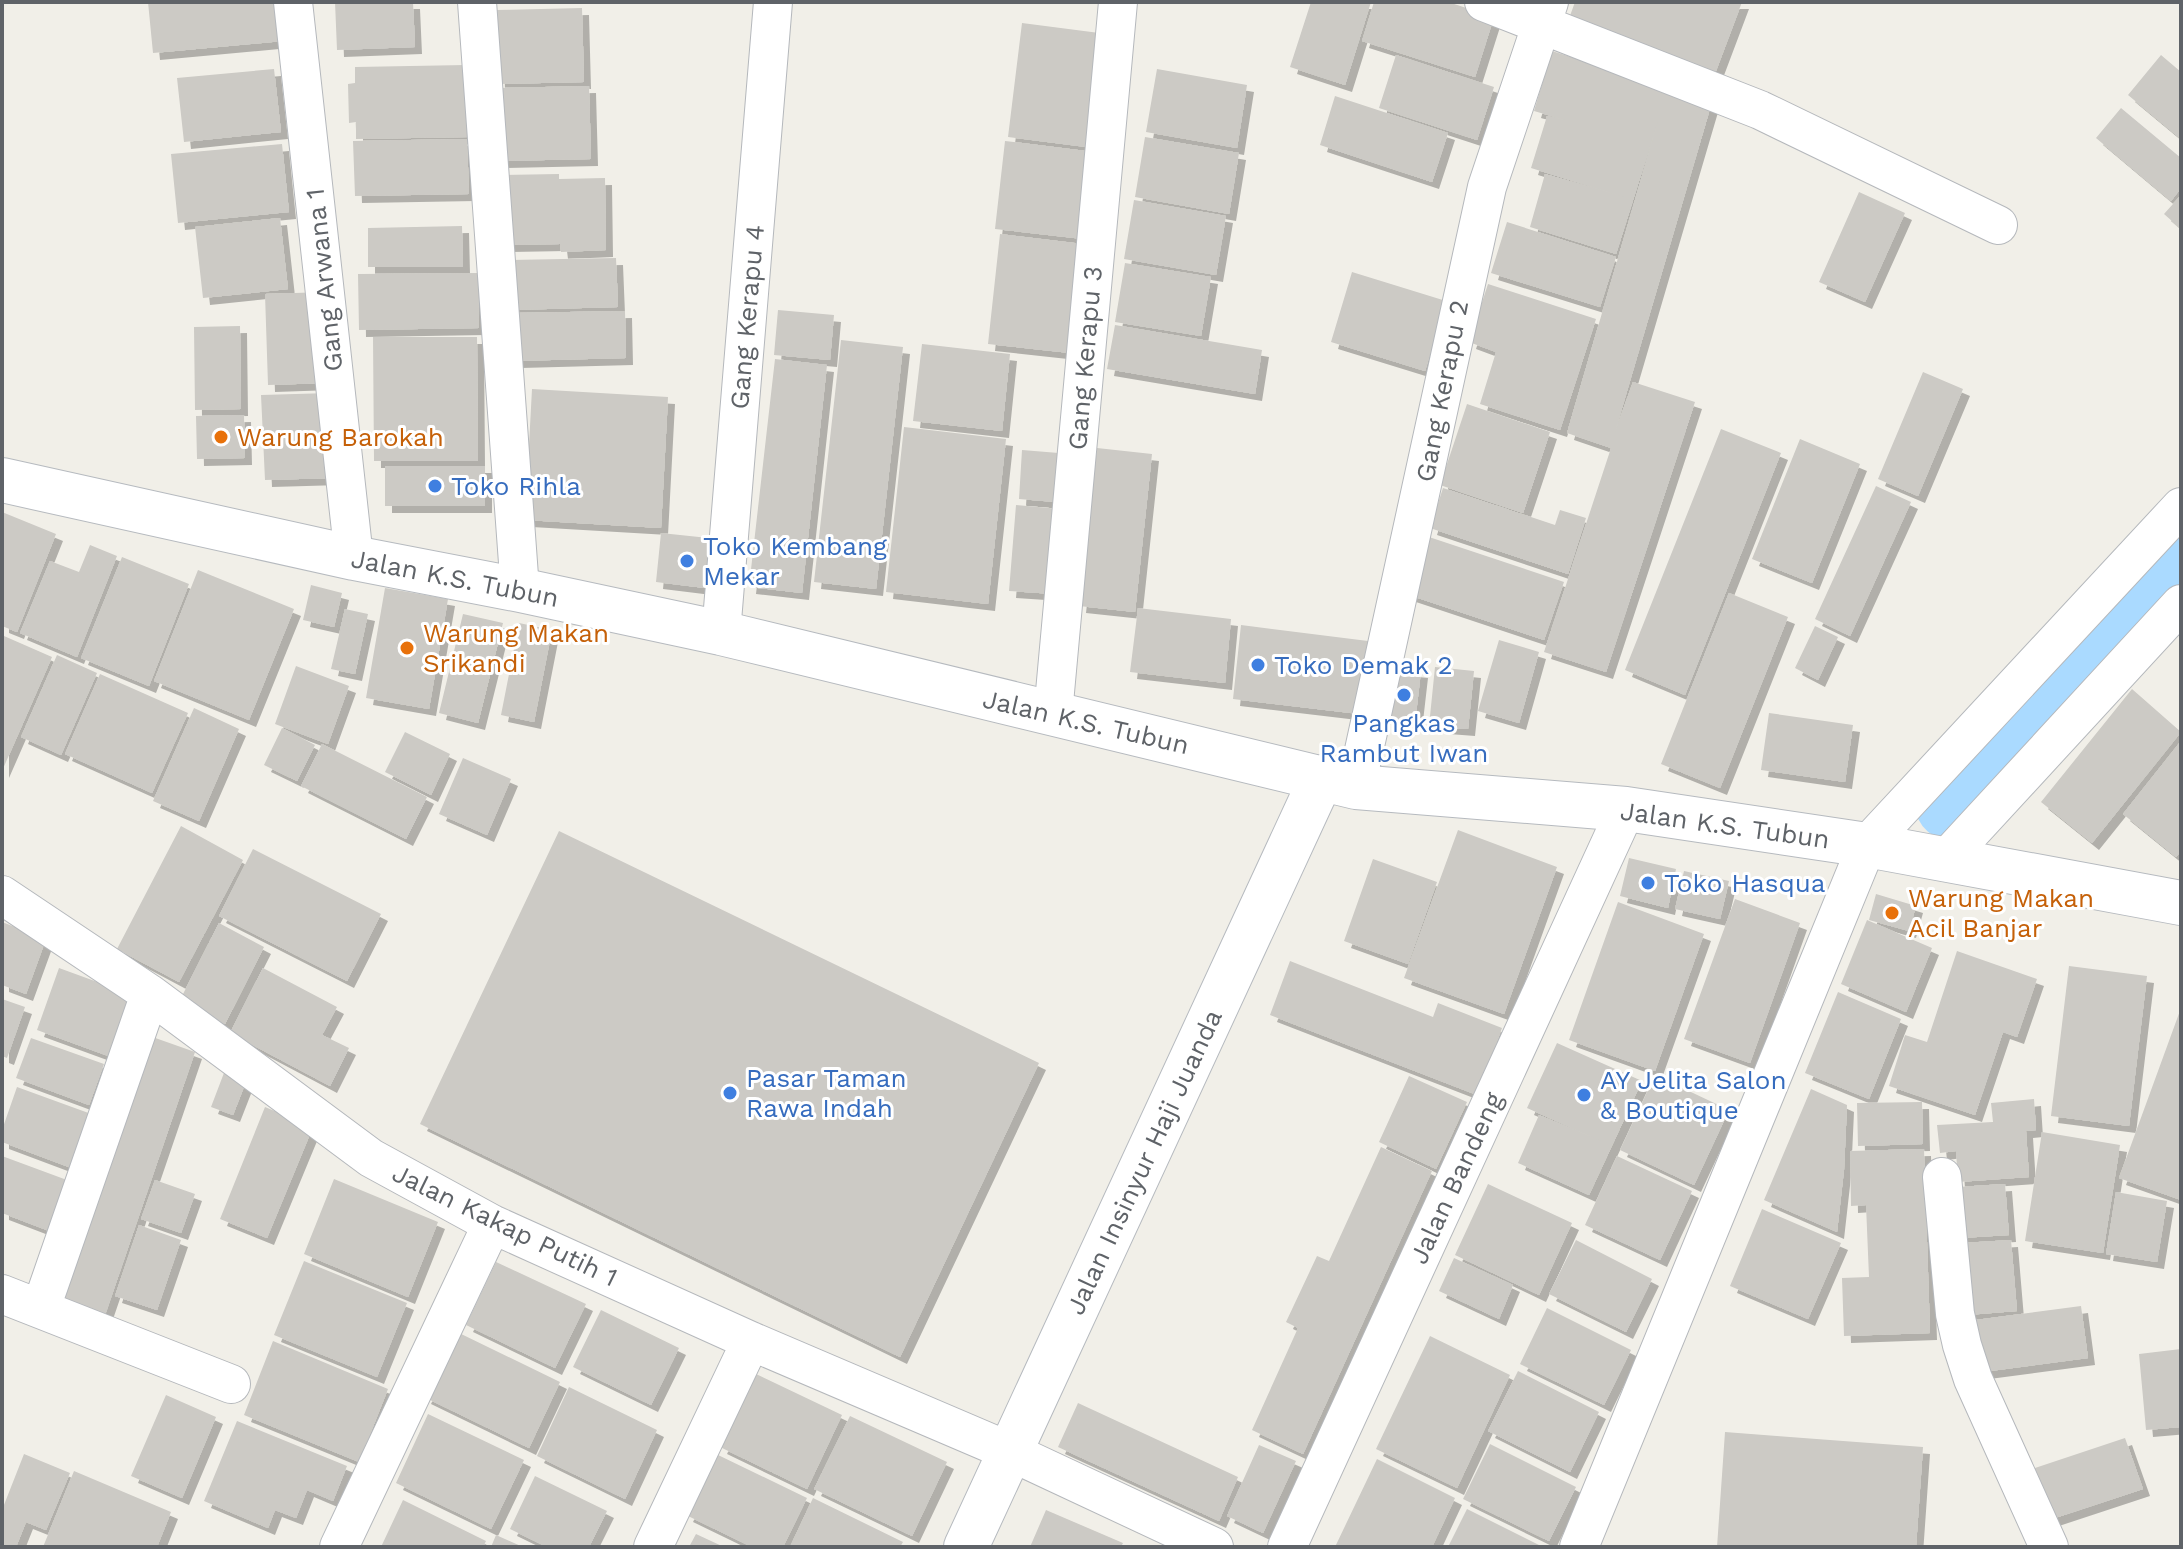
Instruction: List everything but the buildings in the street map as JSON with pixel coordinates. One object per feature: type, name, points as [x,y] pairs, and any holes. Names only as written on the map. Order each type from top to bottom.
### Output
[{"type":"street","name":"Gang Arwana 1","points":[[293,2],[354,558]]},
{"type":"street","points":[[477,2],[520,590]]},
{"type":"street","name":"Gang Kerapu 4","points":[[721,633],[773,2]]},
{"type":"street","name":"Gang Kerapu 3","points":[[1053,714],[1118,2]]},
{"type":"street","points":[[1484,2],[1545,13],[1760,110],[1998,225]]},
{"type":"street","name":"Gang Kerapu 2","points":[[1339,782],[1487,187],[1545,13]]},
{"type":"street","name":"Jalan K.S. Tubun","points":[[2,480],[354,558],[721,633],[1339,782],[1626,809],[1867,845],[2181,903]]},
{"type":"street","points":[[1579,1547],[1867,845],[2181,507]]},
{"type":"street","points":[[1945,860],[2181,604]]},
{"type":"street","name":"Jalan Insinyur Haji Juanda","points":[[966,1547],[1339,782]]},
{"type":"street","name":"Jalan Bandeng","points":[[1287,1547],[1626,809]]},
{"type":"street","name":"Jalan Kakap Putih 1","points":[[2,895],[150,994],[371,1158],[492,1224],[751,1341],[1011,1452],[1214,1547]]},
{"type":"street","points":[[41,1308],[150,994]]},
{"type":"street","points":[[1942,1177],[1955,1314],[1962,1345],[1973,1379],[2049,1547]]},
{"type":"street","points":[[339,1547],[492,1224]]},
{"type":"street","points":[[2,1294],[231,1384]]},
{"type":"street","points":[[653,1547],[751,1341]]},
{"type":"waterway","points":[[1955,801],[2181,548]]},
{"type":"place","name":"Warung Barokah","points":[[221,437]]},
{"type":"place","name":"Toko Rihla","points":[[435,486]]},
{"type":"place","name":"Toko Kembang Mekar","points":[[687,561]]},
{"type":"place","name":"Warung Makan Srikandi","points":[[407,648]]},
{"type":"place","name":"Toko Demak 2","points":[[1258,665]]},
{"type":"place","name":"Pangkas Rambut Iwan","points":[[1404,695]]},
{"type":"place","name":"Toko Hasqua","points":[[1648,883]]},
{"type":"place","name":"Warung Makan Acil Banjar","points":[[1892,913]]},
{"type":"place","name":"Pasar Taman Rawa Indah","points":[[730,1093]]},
{"type":"place","name":"AY Jelita Salon & Boutique","points":[[1584,1095]]}]
